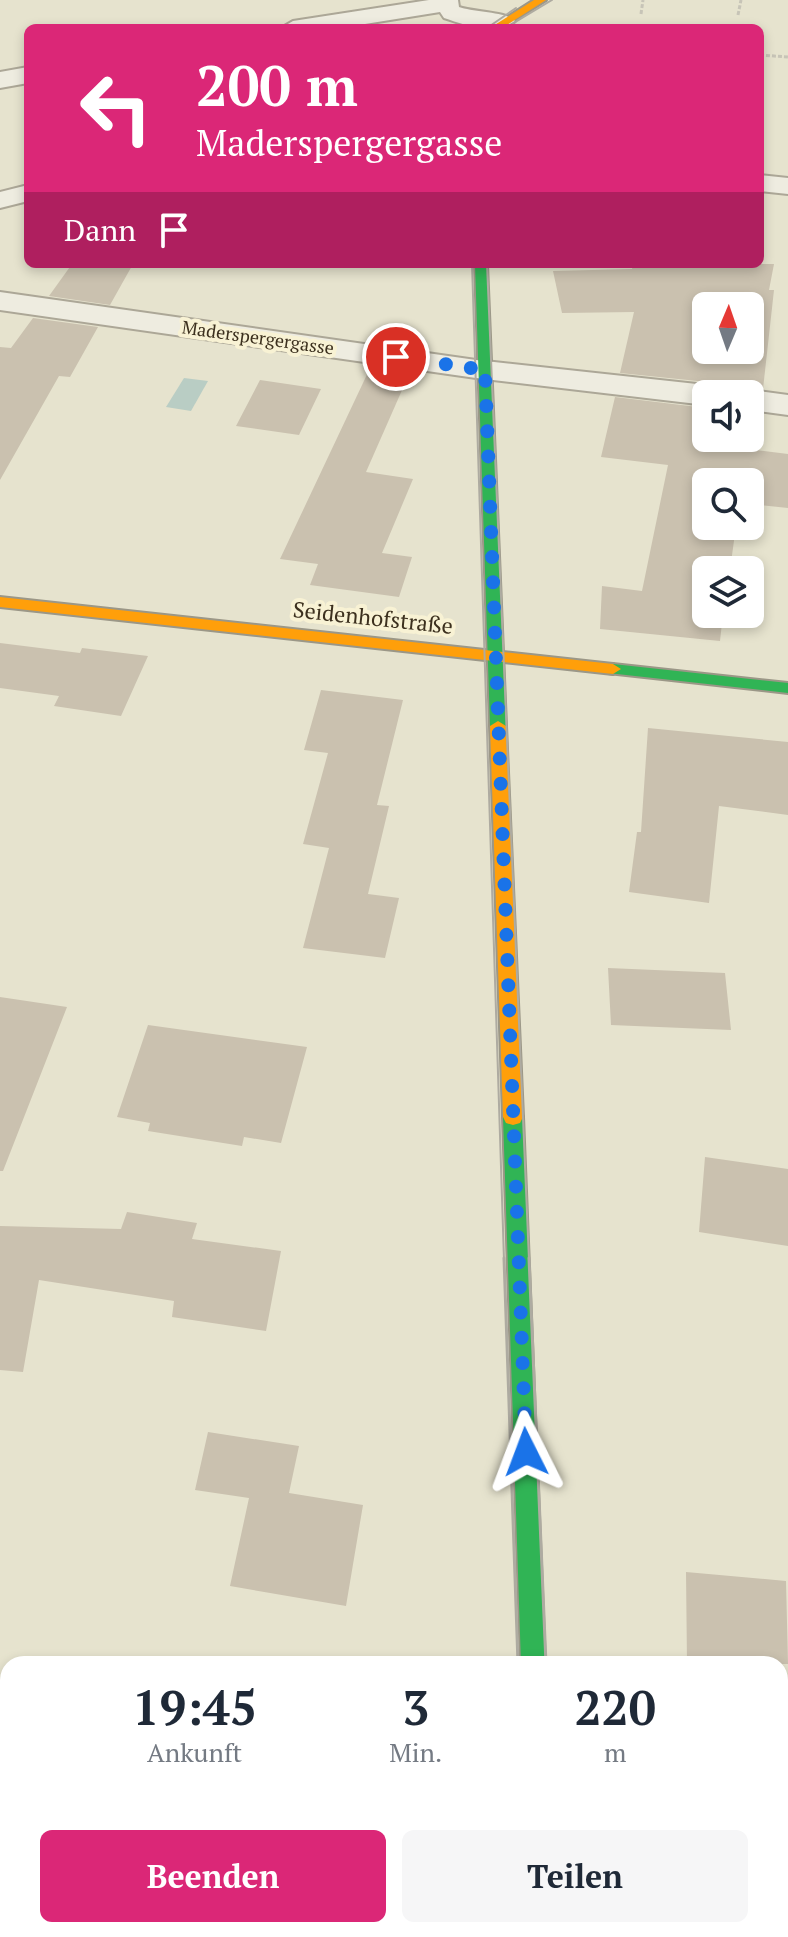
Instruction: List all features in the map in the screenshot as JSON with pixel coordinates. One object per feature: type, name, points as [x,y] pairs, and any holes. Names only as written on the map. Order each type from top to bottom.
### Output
[{"type":"street","points":[[330,24],[451,11],[475,21],[507,15],[541,0]]},
{"type":"street","points":[[0,80],[24,76]]},
{"type":"street","points":[[764,183],[788,186]]},
{"type":"street","points":[[0,200],[24,194]]},
{"type":"street","points":[[481,268],[533,1656]]},
{"type":"street","name":"Maderspergergasse","points":[[0,301],[485,370],[692,393]]},
{"type":"street","points":[[764,402],[788,405]]},
{"type":"street","name":"Seidenhofstraße","points":[[0,602],[788,688]]},
{"type":"path","points":[[641,14],[643,0]]},
{"type":"path","points":[[738,15],[741,0]]},
{"type":"path","points":[[764,55],[788,57]]},
{"type":"shaded area","points":[[184,378],[208,381],[191,411],[166,407]]},
{"type":"building","points":[[764,264],[774,264],[769,290],[774,290],[764,380],[692,380],[620,373],[634,312],[562,313],[553,271],[764,268]]},
{"type":"building","points":[[69,268],[131,268],[110,305],[49,296]]},
{"type":"building","points":[[33,318],[98,327],[70,377],[59,376],[0,480],[0,347],[11,348]]},
{"type":"building","points":[[371,366],[410,372],[366,472],[413,479],[382,553],[412,557],[399,597],[310,585],[318,564],[280,559]]},
{"type":"building","points":[[260,380],[321,389],[299,435],[236,426]]},
{"type":"building","points":[[615,397],[692,406],[692,452],[764,451],[788,454],[788,508],[764,505],[764,468],[692,468],[692,540],[734,540],[732,556],[692,556],[692,628],[721,628],[720,641],[600,629],[602,586],[642,591],[668,465],[601,457]]},
{"type":"building","points":[[0,643],[80,653],[82,648],[148,656],[121,716],[54,706],[59,696],[0,688]]},
{"type":"building","points":[[321,690],[403,700],[377,805],[389,806],[368,894],[399,898],[385,958],[303,948],[329,848],[303,844],[328,753],[304,750]]},
{"type":"building","points":[[648,728],[788,742],[788,815],[719,806],[709,903],[629,892],[637,832],[641,832]]},
{"type":"building","points":[[608,968],[725,973],[731,1030],[611,1025]]},
{"type":"building","points":[[0,997],[67,1007],[3,1171],[0,1171]]},
{"type":"building","points":[[148,1025],[307,1047],[281,1143],[244,1137],[242,1146],[148,1131],[150,1123],[117,1117]]},
{"type":"building","points":[[705,1157],[788,1169],[788,1246],[699,1232]]},
{"type":"building","points":[[127,1212],[197,1223],[192,1239],[281,1251],[266,1331],[172,1317],[174,1301],[39,1280],[23,1372],[0,1370],[0,1226],[121,1229]]},
{"type":"building","points":[[208,1432],[299,1446],[289,1493],[363,1505],[346,1606],[230,1586],[249,1498],[195,1490]]},
{"type":"building","points":[[686,1572],[786,1581],[788,1656],[687,1656]]},
{"type":"tram line","points":[[512,24],[552,0]]},
{"type":"tram line","points":[[493,24],[516,8]]},
{"type":"tram line","points":[[472,268],[504,1260]]},
{"type":"tram line","points":[[487,268],[529,1260]]},
{"type":"tram line","points":[[504,1258],[518,1656]]},
{"type":"tram line","points":[[529,1258],[546,1656]]},
{"type":"traffic: fast","points":[[481,268],[498,726]]},
{"type":"traffic: fast","points":[[613,669],[788,688]]},
{"type":"traffic: fast","points":[[513,1117],[533,1656]]},
{"type":"traffic: slow","points":[[502,24],[541,0]]},
{"type":"traffic: slow","points":[[0,602],[613,669]]},
{"type":"traffic: slow","points":[[498,726],[513,1117]]},
{"type":"route","points":[[396,357],[485,370],[526,1452]]}]
